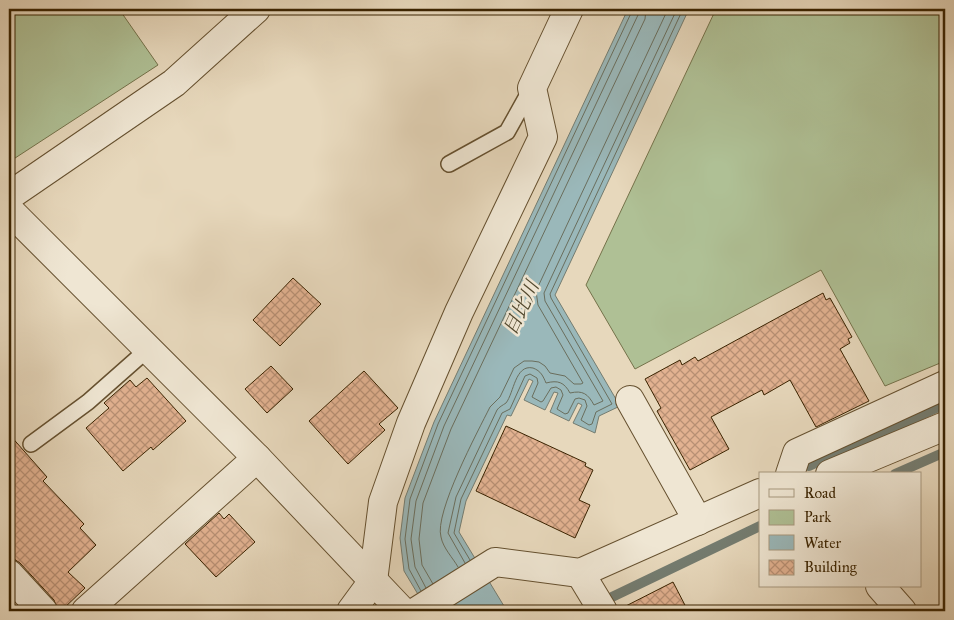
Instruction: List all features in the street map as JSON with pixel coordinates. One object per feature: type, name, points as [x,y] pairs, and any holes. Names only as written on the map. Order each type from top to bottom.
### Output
[{"type":"street","points":[[9,196],[174,83],[256,9]]},
{"type":"street","points":[[351,611],[373,581],[384,502],[411,424],[459,312],[543,137],[532,88],[569,9]]},
{"type":"street","points":[[9,210],[257,458],[402,611]]},
{"type":"street","points":[[791,472],[797,453],[945,385]]},
{"type":"street","points":[[630,400],[698,521]]},
{"type":"street","points":[[835,472],[945,426]]},
{"type":"street","points":[[86,611],[257,458]]},
{"type":"street","points":[[418,611],[495,562],[580,574],[759,493]]},
{"type":"street","points":[[9,574],[43,611]]},
{"type":"street","points":[[580,574],[603,611]]},
{"type":"street","points":[[882,588],[902,611]]},
{"type":"lane","points":[[449,164],[508,132],[532,88]]},
{"type":"lane","points":[[31,444],[88,402],[148,349]]},
{"type":"green space","points":[[9,9],[119,9],[158,65],[9,162]]},
{"type":"green space","points":[[716,9],[945,9],[945,361],[885,386],[821,270],[635,369],[586,285]]},
{"type":"water","name":"目比川","points":[[628,9],[689,9],[555,295],[620,406],[599,416],[595,433],[573,423],[582,405],[578,403],[569,421],[550,412],[558,393],[554,392],[545,410],[524,400],[533,381],[529,379],[511,416],[507,415],[466,501],[459,532],[507,611],[428,611],[404,571],[400,538],[405,498],[434,422]]},
{"type":"building","points":[[293,278],[321,304],[280,346],[253,320]]},
{"type":"building","points":[[823,293],[826,300],[830,298],[852,337],[848,339],[850,343],[840,349],[869,401],[816,427],[790,380],[764,395],[762,390],[711,417],[729,449],[690,470],[657,411],[661,408],[645,379],[680,360],[682,365],[695,357],[698,361]]},
{"type":"building","points":[[271,366],[293,389],[267,413],[245,389]]},
{"type":"building","points":[[364,371],[398,408],[379,424],[385,430],[348,464],[309,421]]},
{"type":"building","points":[[147,378],[186,421],[153,450],[151,447],[123,471],[86,428],[109,408],[104,403],[130,380],[136,387]]},
{"type":"building","points":[[506,426],[586,463],[585,466],[593,470],[579,500],[590,505],[575,538],[476,491]]},
{"type":"building","points":[[9,434],[47,477],[43,481],[84,524],[80,528],[96,545],[68,572],[85,588],[61,611],[58,611],[54,600],[20,563],[14,559],[9,559]]},
{"type":"building","points":[[219,513],[224,519],[229,514],[255,542],[216,577],[185,544]]},
{"type":"building","points":[[673,582],[688,611],[618,610]]},
{"type":"waterway","points":[[809,466],[945,404]]},
{"type":"waterway","points":[[900,472],[945,452]]},
{"type":"waterway","points":[[612,597],[759,526]]}]
